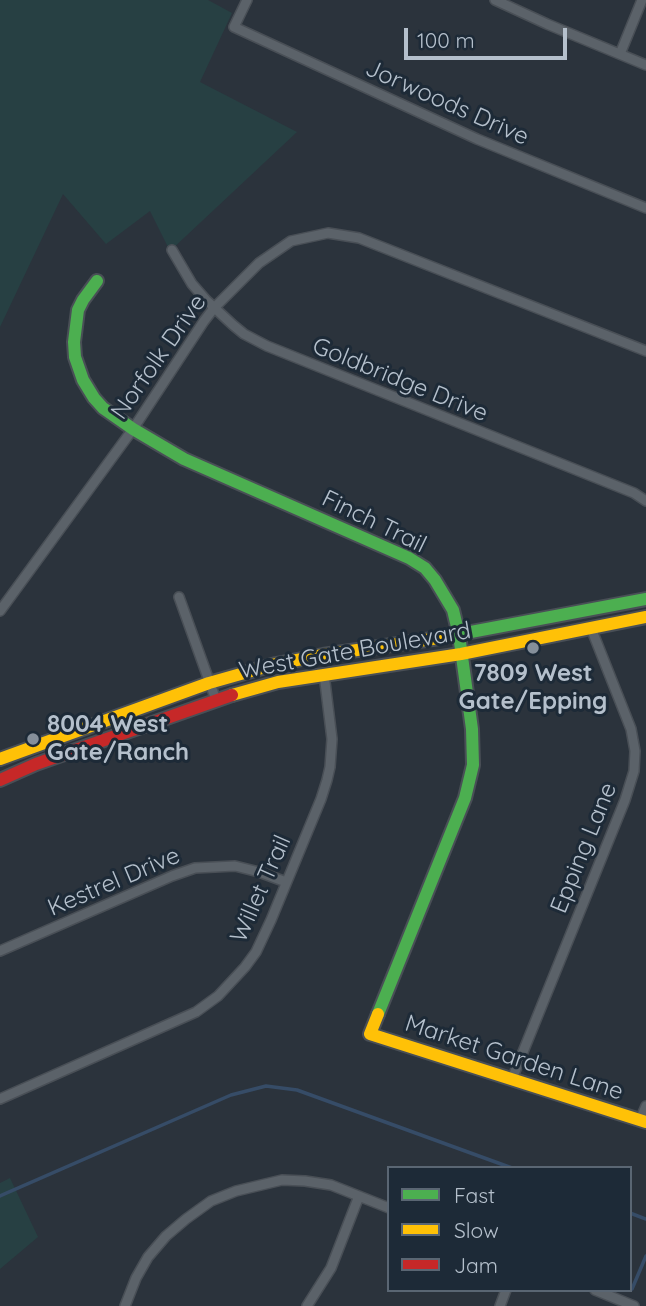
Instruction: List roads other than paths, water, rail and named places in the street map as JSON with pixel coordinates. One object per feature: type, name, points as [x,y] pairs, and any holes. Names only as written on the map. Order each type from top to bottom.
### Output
[{"type":"main road","name":"Finch Trail","points":[[97,281],[78,310],[74,331],[75,357],[83,380],[103,408],[184,459],[391,550],[425,568],[449,602],[459,635],[473,765],[465,798],[370,1034]]},
{"type":"main road","name":"West Gate Boulevard","points":[[0,759],[209,683],[276,664],[323,654],[459,635],[646,599]]},
{"type":"main road","name":"West Gate Boulevard","points":[[0,780],[36,764],[216,700],[278,682],[461,654],[646,617]]},
{"type":"main road","name":"Market Garden Lane","points":[[370,1034],[643,1121]]},
{"type":"street","name":"Jorwoods Drive","points":[[247,0],[234,27],[477,139],[646,208]]},
{"type":"street","points":[[495,0],[646,65]]},
{"type":"street","points":[[620,54],[642,0]]},
{"type":"street","name":"Norfolk Drive","points":[[0,611],[133,429],[214,308],[259,263],[291,241],[328,233],[359,238],[645,348]]},
{"type":"street","name":"Goldbridge Drive","points":[[172,250],[191,284],[244,334],[278,351],[646,501]]},
{"type":"street","points":[[178,597],[216,700]]},
{"type":"street","name":"Epping Lane","points":[[512,1079],[625,800],[634,771],[635,751],[631,729],[591,628]]},
{"type":"street","name":"Willet Trail","points":[[0,1099],[208,1005],[237,977],[256,951],[271,920],[321,799],[330,767],[331,727],[324,674]]},
{"type":"street","name":"Kestrel Drive","points":[[0,951],[195,868],[235,866],[286,882]]},
{"type":"street","points":[[643,1121],[646,1106]]},
{"type":"street","points":[[125,1306],[148,1257],[166,1236],[211,1202],[236,1191],[282,1180],[305,1181],[331,1185],[387,1207]]},
{"type":"street","points":[[307,1306],[331,1268],[359,1196]]},
{"type":"street","points":[[600,1292],[634,1306]]},
{"type":"waterway","points":[[0,1196],[231,1095],[266,1086],[297,1090],[506,1166]]},
{"type":"waterway","points":[[632,1214],[646,1219]]},
{"type":"waterway","points":[[632,1289],[646,1256]]},
{"type":"place","name":"7809 West Gate/Epping","points":[[533,648]]},
{"type":"place","name":"8004 West Gate/Ranch","points":[[33,739]]}]
